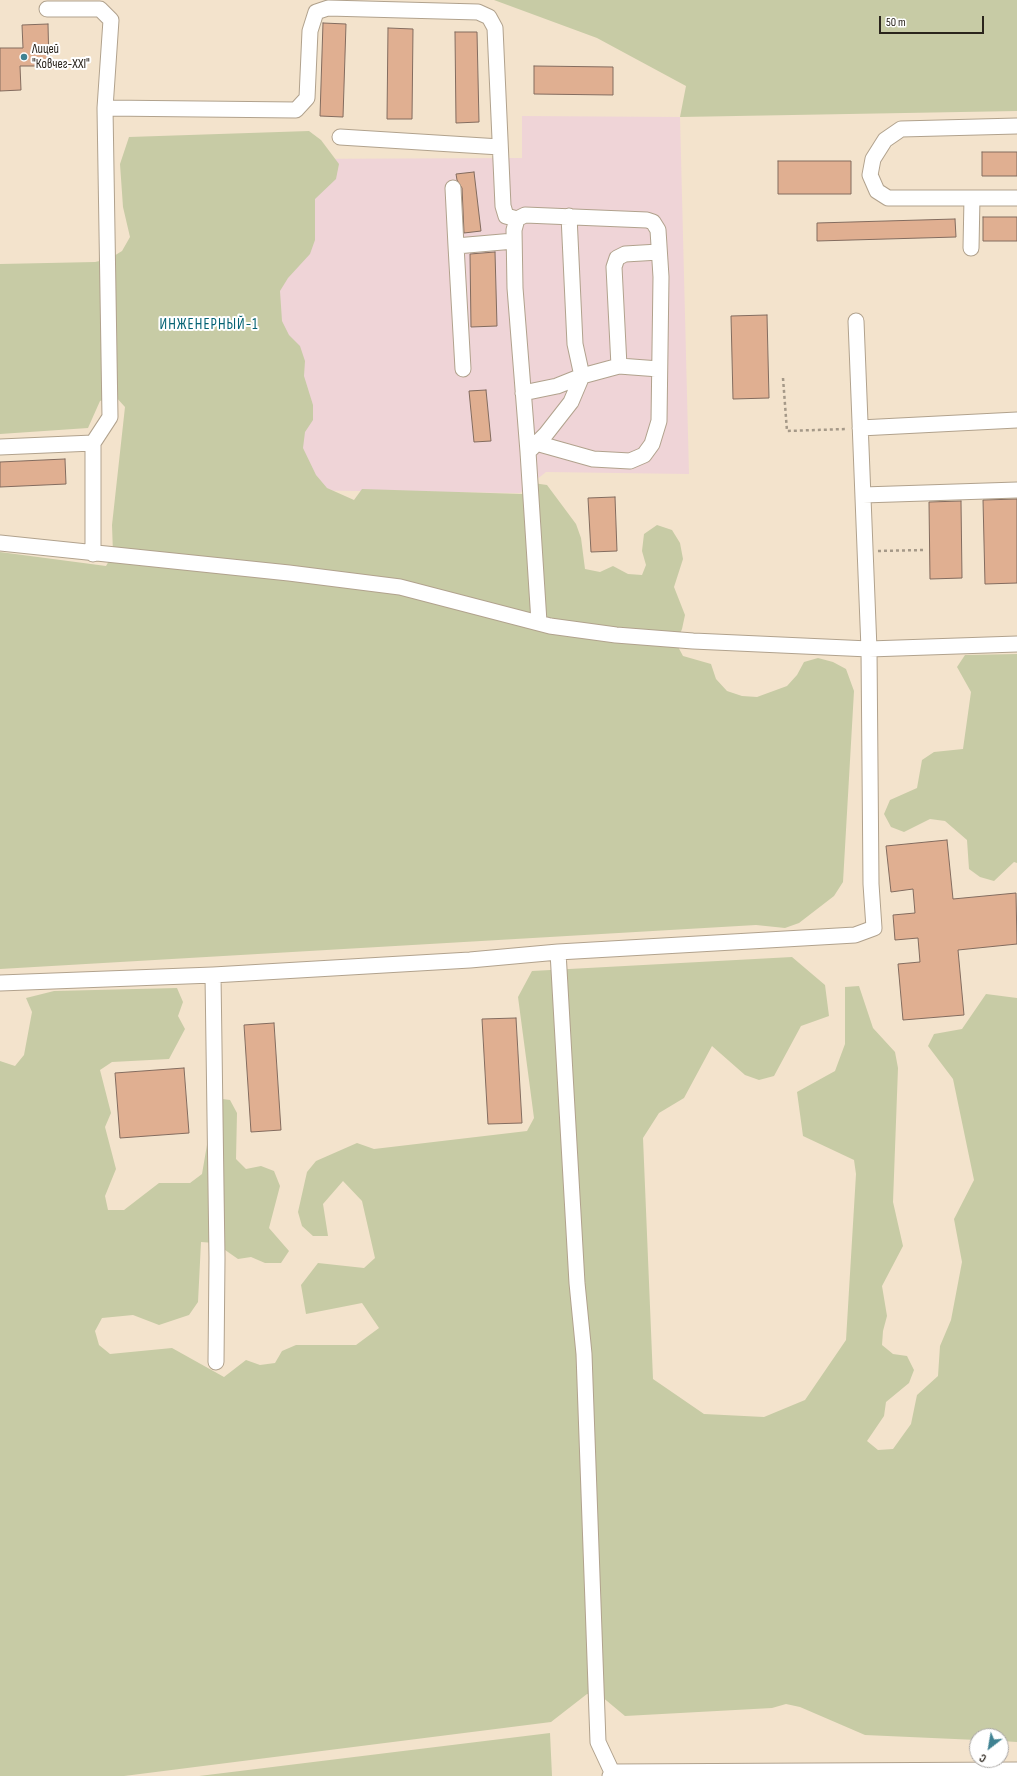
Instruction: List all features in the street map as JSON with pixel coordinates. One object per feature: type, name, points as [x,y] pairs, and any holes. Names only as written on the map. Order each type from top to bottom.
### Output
[{"type":"street","points":[[105,108],[296,110],[307,98],[310,31],[316,12],[328,8],[478,12],[489,17],[495,28],[500,147],[506,216],[517,219],[526,215],[647,220],[653,222],[658,230],[661,277],[659,421],[652,444],[644,455],[630,461],[593,459],[532,448]]},
{"type":"street","points":[[47,9],[100,9],[111,20],[105,108],[110,417],[93,443],[93,554]]},
{"type":"street","points":[[1017,126],[901,129],[885,140],[873,159],[870,175],[877,191],[888,198],[1017,198]]},
{"type":"street","points":[[340,137],[500,147]]},
{"type":"street","points":[[453,188],[463,369]]},
{"type":"street","points":[[971,248],[972,198]]},
{"type":"street","points":[[532,448],[546,434],[570,402],[582,376],[575,344],[569,216]]},
{"type":"street","points":[[517,219],[514,230],[515,288],[523,393],[532,448],[539,622]]},
{"type":"street","points":[[456,246],[514,241]]},
{"type":"street","points":[[619,366],[614,267],[616,258],[625,254],[659,252]]},
{"type":"street","points":[[0,983],[213,975],[470,960],[558,952],[855,935],[874,928],[871,884],[869,649],[856,321]]},
{"type":"street","points":[[523,393],[557,386],[582,376],[619,366],[659,369]]},
{"type":"street","points":[[860,428],[1017,420]]},
{"type":"street","points":[[0,447],[93,443]]},
{"type":"street","points":[[863,495],[1017,490]]},
{"type":"street","points":[[0,542],[93,554],[289,573],[400,587],[550,626],[639,637],[869,649],[1017,644]]},
{"type":"street","points":[[558,952],[577,1283],[584,1354],[598,1742],[611,1774],[1017,1770]]},
{"type":"street","points":[[213,975],[216,1362]]},
{"type":"path","points":[[783,378],[787,431],[860,428]]},
{"type":"path","points":[[865,551],[923,550]]},
{"type":"shaded area","points":[[522,116],[680,117],[689,474],[546,472],[520,493],[281,490],[277,159],[522,158]]},
{"type":"green space","points":[[494,0],[1017,0],[1017,111],[680,117],[686,86],[597,38]]},
{"type":"green space","points":[[309,131],[321,140],[339,164],[336,179],[315,199],[315,240],[310,254],[288,278],[280,291],[282,321],[289,335],[300,346],[305,361],[304,376],[313,405],[313,420],[305,432],[303,448],[316,475],[327,488],[354,500],[362,489],[522,494],[533,483],[547,485],[576,524],[581,538],[585,569],[600,572],[613,566],[628,574],[642,575],[646,565],[642,551],[644,534],[657,525],[672,530],[680,543],[683,559],[674,587],[685,615],[682,629],[676,643],[683,656],[711,664],[716,679],[727,691],[742,696],[757,697],[787,686],[797,675],[804,662],[818,658],[833,662],[846,669],[854,691],[843,882],[834,896],[799,923],[785,928],[756,925],[0,969],[0,552],[106,566],[113,554],[112,525],[125,407],[115,396],[100,401],[88,428],[0,434],[0,264],[95,262],[109,259],[122,251],[130,237],[123,207],[120,164],[129,137]]},
{"type":"green space","points":[[1017,654],[1017,863],[1014,862],[994,881],[980,877],[969,869],[967,840],[945,821],[930,819],[904,832],[891,827],[884,814],[890,800],[917,788],[922,760],[934,752],[963,749],[971,692],[957,667],[965,655]]},
{"type":"green space","points":[[792,957],[825,985],[829,1016],[801,1026],[774,1076],[759,1080],[745,1075],[712,1046],[684,1098],[659,1113],[643,1138],[653,1379],[704,1414],[764,1417],[805,1400],[846,1340],[856,1174],[854,1160],[803,1136],[797,1092],[835,1071],[845,1044],[845,987],[859,986],[873,1028],[895,1052],[898,1068],[893,1202],[903,1246],[882,1286],[887,1316],[883,1331],[882,1345],[893,1354],[907,1356],[914,1370],[909,1383],[886,1402],[884,1416],[867,1441],[878,1450],[893,1449],[911,1424],[917,1395],[938,1376],[940,1346],[951,1320],[962,1262],[954,1219],[974,1180],[953,1079],[928,1046],[934,1034],[962,1029],[986,994],[1017,998],[1017,1742],[1009,1742],[1009,1728],[969,1728],[969,1740],[865,1735],[800,1707],[786,1704],[772,1708],[625,1716],[601,1696],[587,1694],[551,1722],[124,1776],[0,1776],[0,1061],[15,1066],[24,1055],[32,1012],[26,998],[54,991],[177,988],[183,1002],[178,1016],[185,1029],[169,1059],[112,1062],[100,1070],[111,1113],[105,1127],[116,1169],[105,1196],[108,1210],[124,1210],[159,1183],[190,1183],[202,1174],[215,1098],[230,1100],[237,1113],[236,1159],[246,1169],[261,1166],[274,1171],[280,1186],[269,1228],[289,1251],[281,1263],[265,1263],[251,1257],[238,1259],[215,1243],[201,1242],[198,1302],[189,1315],[159,1325],[133,1315],[102,1318],[95,1331],[99,1345],[110,1354],[172,1348],[224,1377],[246,1360],[260,1365],[275,1363],[282,1351],[296,1345],[356,1345],[379,1328],[362,1303],[306,1314],[301,1285],[318,1263],[364,1268],[375,1258],[362,1201],[343,1181],[323,1204],[328,1236],[313,1236],[302,1226],[298,1212],[307,1172],[316,1161],[357,1143],[374,1149],[527,1131],[534,1118],[518,997],[532,971]]},
{"type":"green space","points":[[550,1733],[552,1776],[199,1776]]},
{"type":"building","points":[[323,23],[346,24],[343,117],[320,116]]},
{"type":"building","name":"Лицей \"Ковчег-XXI\"","points":[[48,24],[49,66],[20,66],[21,90],[0,91],[0,48],[23,48],[22,25]]},
{"type":"building","points":[[388,28],[413,29],[412,119],[387,119]]},
{"type":"building","points":[[455,32],[477,32],[479,122],[456,123]]},
{"type":"building","points":[[534,66],[613,67],[613,95],[534,94]]},
{"type":"building","points":[[982,152],[1017,152],[1017,176],[982,176]]},
{"type":"building","points":[[778,161],[851,161],[851,194],[778,194]]},
{"type":"building","points":[[474,172],[481,231],[464,233],[462,188],[457,180],[456,174]]},
{"type":"building","points":[[983,217],[1017,217],[1017,241],[983,241]]},
{"type":"building","points":[[955,219],[956,237],[817,241],[817,223]]},
{"type":"building","points":[[495,252],[497,326],[471,327],[470,254]]},
{"type":"building","points":[[767,315],[769,398],[733,399],[731,316]]},
{"type":"building","points":[[486,390],[491,441],[474,442],[469,391]]},
{"type":"building","points":[[65,459],[66,484],[0,487],[0,462]]},
{"type":"building","points":[[615,497],[617,551],[591,552],[588,498]]},
{"type":"building","points":[[1017,499],[1017,583],[985,584],[983,500]]},
{"type":"building","points":[[961,501],[962,578],[930,579],[929,502]]},
{"type":"building","points":[[947,840],[953,899],[1016,893],[1017,944],[958,950],[964,1015],[903,1020],[898,964],[920,962],[918,938],[895,940],[893,915],[915,913],[913,889],[891,892],[886,846]]},
{"type":"building","points":[[516,1018],[522,1123],[488,1124],[482,1019]]},
{"type":"building","points":[[274,1023],[281,1130],[251,1132],[244,1025]]},
{"type":"building","points":[[184,1068],[189,1133],[120,1138],[115,1073]]},
{"type":"place","name":"Лицей \"Ковчег-XXI\"","points":[[24,57]]},
{"type":"district","name":"ИНЖЕНЕРНЫЙ-1","points":[[209,325]]}]
